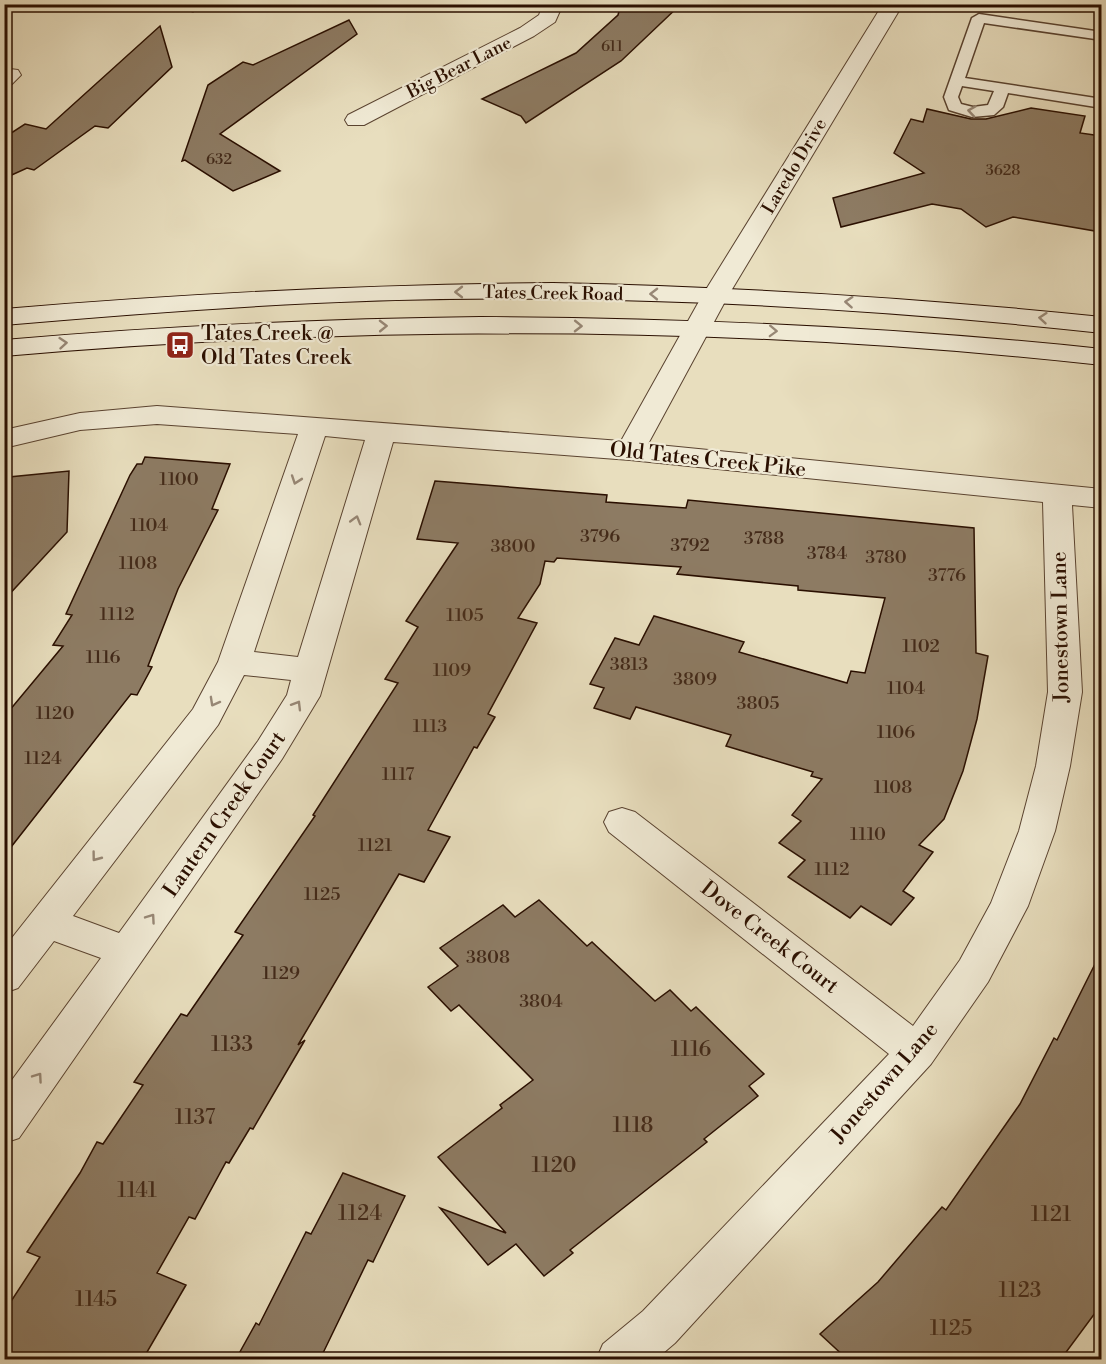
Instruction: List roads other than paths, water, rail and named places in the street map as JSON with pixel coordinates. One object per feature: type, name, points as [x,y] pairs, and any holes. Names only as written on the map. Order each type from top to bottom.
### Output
[{"type":"street","name":"Big Bear Lane","points":[[356,120],[527,32],[548,18],[553,4]]},
{"type":"street","name":"Laredo Drive","points":[[630,450],[716,296],[893,4]]},
{"type":"street","points":[[1095,4],[1101,6]]},
{"type":"street","name":"Tates Creek Road","points":[[4,317],[282,296],[459,292],[716,296],[940,309],[1101,325]]},
{"type":"street","name":"Tates Creek Road","points":[[4,348],[258,329],[435,325],[698,328],[932,340],[1101,357]]},
{"type":"street","name":"Old Tates Creek Pike","points":[[4,439],[45,426],[99,418],[157,415],[630,450],[1101,499]]},
{"type":"street","points":[[4,977],[206,716],[234,663],[315,425]]},
{"type":"street","name":"Lantern Creek Court","points":[[4,1125],[270,750],[303,696],[382,430]]},
{"type":"street","name":"Jonestown Lane","points":[[619,1359],[659,1327],[917,1052],[974,971],[1009,906],[1037,831],[1051,777],[1065,692],[1057,495]]},
{"type":"street","points":[[234,663],[311,670]]},
{"type":"street","name":"Dove Creek Court","points":[[622,822],[917,1052]]},
{"type":"street","points":[[47,922],[127,952]]},
{"type":"lane","points":[[176,4],[193,8]]},
{"type":"lane","points":[[1002,88],[995,107],[989,112],[972,112],[954,107],[951,98],[979,18],[1101,36]]},
{"type":"lane","points":[[957,81],[1101,104]]},
{"type":"place","name":"Tates Creek @ Old Tates Creek","points":[[180,345]]}]
